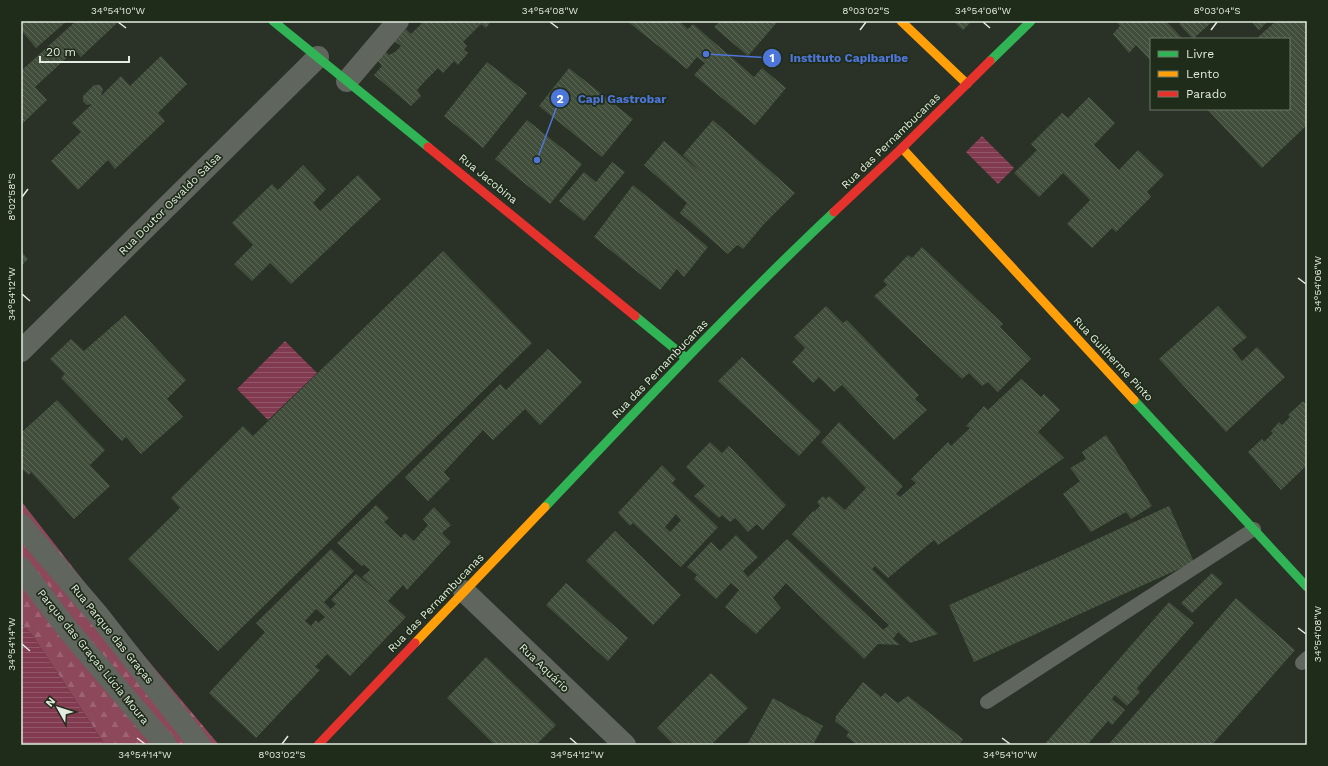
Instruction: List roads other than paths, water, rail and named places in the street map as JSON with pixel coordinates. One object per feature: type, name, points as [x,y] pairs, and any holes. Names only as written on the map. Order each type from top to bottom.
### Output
[{"type":"street","name":"Rua Jacobina","points":[[273,21],[686,358]]},
{"type":"street","points":[[348,81],[398,21]]},
{"type":"street","points":[[900,21],[967,84]]},
{"type":"street","name":"Rua das Pernambucanas","points":[[318,745],[686,358],[793,251],[902,148],[1031,21]]},
{"type":"street","name":"Rua Doutor Osvaldo Salsa","points":[[21,351],[318,57]]},
{"type":"street","name":"Rua Guilherme Pinto","points":[[902,148],[1307,587]]},
{"type":"street","name":"Rua Parque das Graças","points":[[21,525],[99,616],[200,745]]},
{"type":"street","name":"Parque das Graças Lúcia Moura","points":[[21,568],[69,631],[166,745]]},
{"type":"street","name":"Rua Aquário","points":[[464,591],[625,745]]},
{"type":"lane","points":[[987,702],[1254,529]]},
{"type":"place","name":"Instituto Capibaribe","points":[[706,54]]},
{"type":"place","name":"Capi Gastrobar","points":[[537,160]]}]
